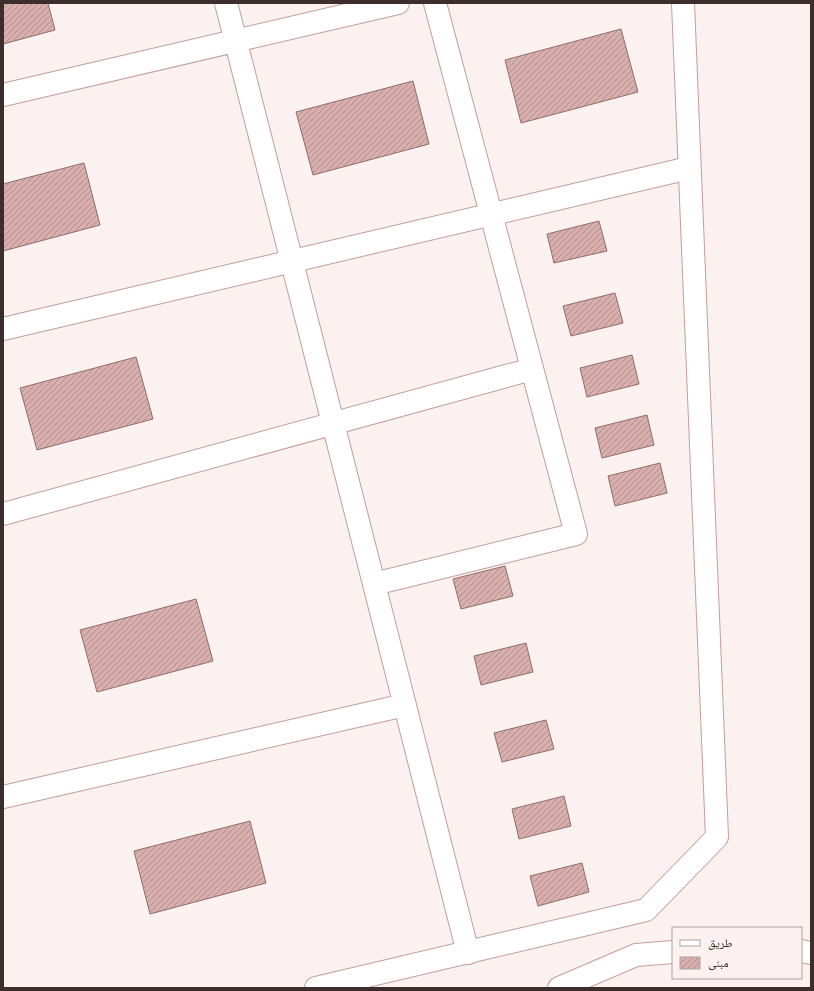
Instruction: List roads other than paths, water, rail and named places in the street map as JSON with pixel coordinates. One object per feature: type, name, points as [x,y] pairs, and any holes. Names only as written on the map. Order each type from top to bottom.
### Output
[{"type":"lane","points":[[226,3],[468,953]]},
{"type":"lane","points":[[3,96],[398,3]]},
{"type":"lane","points":[[374,584],[576,534],[435,3]]},
{"type":"lane","points":[[316,988],[646,910],[716,837],[682,3]]},
{"type":"lane","points":[[3,329],[689,168]]},
{"type":"lane","points":[[3,514],[532,369]]},
{"type":"lane","points":[[3,797],[405,705]]},
{"type":"lane","points":[[559,988],[636,955],[672,952]]}]
